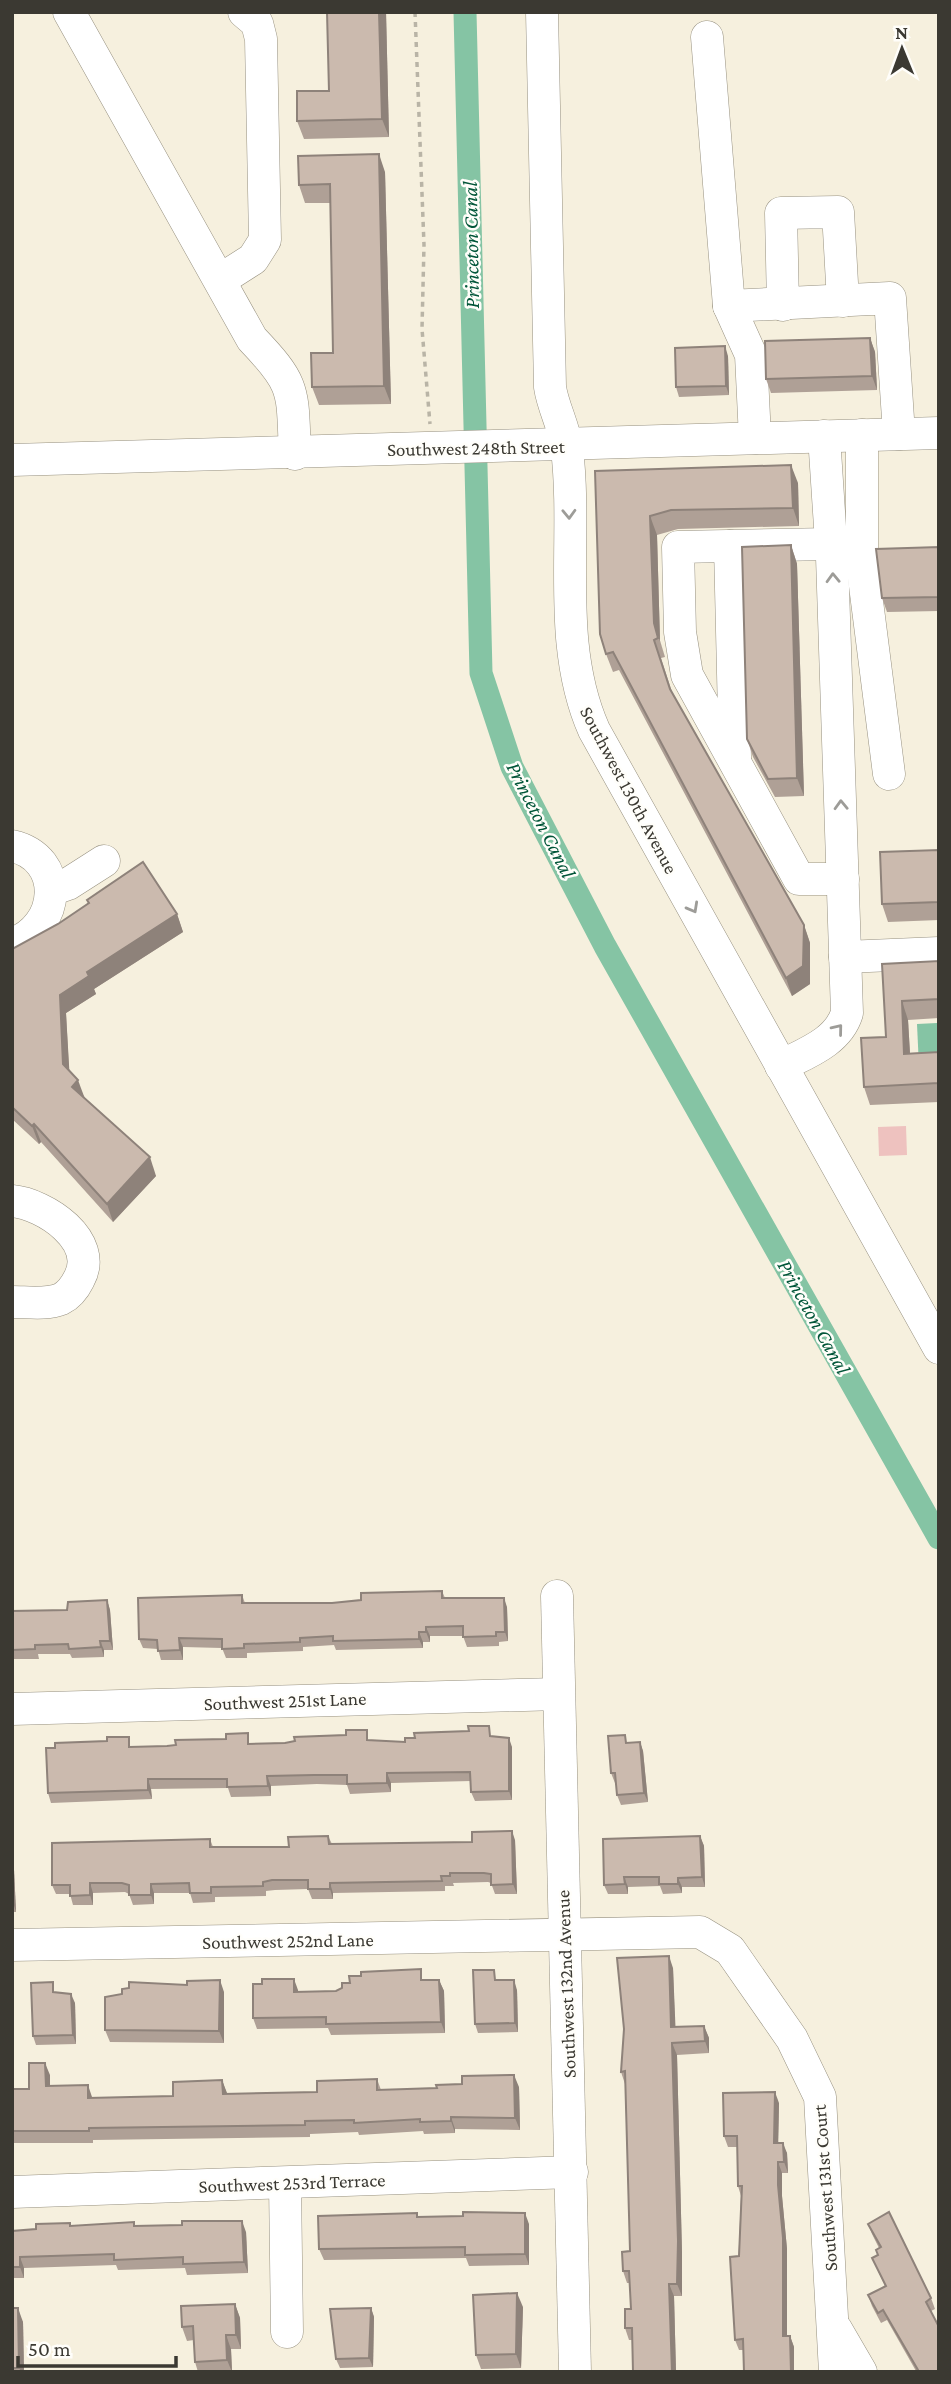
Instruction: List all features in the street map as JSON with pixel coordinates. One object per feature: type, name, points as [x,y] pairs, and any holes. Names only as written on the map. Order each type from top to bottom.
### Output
[{"type":"street","points":[[69,12],[252,339],[281,369],[288,381],[292,393],[295,454]]},
{"type":"street","points":[[220,280],[253,259],[265,240],[261,39],[257,23],[244,12]]},
{"type":"street","name":"Southwest 130th Avenue","points":[[542,12],[550,387],[554,410],[567,446],[573,648],[578,691],[594,730],[939,1348]]},
{"type":"street","points":[[706,37],[729,306],[751,355],[755,438]]},
{"type":"street","points":[[783,305],[781,213],[838,212],[842,301]]},
{"type":"street","points":[[729,306],[890,298],[899,434]]},
{"type":"street","name":"Southwest 248th Street","points":[[12,460],[295,454],[441,439],[511,446],[567,446],[939,433]]},
{"type":"street","points":[[862,435],[862,562],[889,774]]},
{"type":"street","points":[[781,1066],[822,1044],[843,1025],[848,996],[831,544],[824,436]]},
{"type":"street","points":[[831,544],[678,547],[680,632],[687,675],[799,879],[843,879]]},
{"type":"street","points":[[730,546],[735,766]]},
{"type":"street","points":[[12,846],[30,854],[40,863],[51,890],[51,904],[38,929],[12,944]]},
{"type":"street","points":[[51,890],[68,884],[104,861]]},
{"type":"street","points":[[845,957],[939,953]]},
{"type":"street","points":[[12,1201],[37,1206],[68,1230],[82,1250],[84,1265],[73,1289],[60,1299],[12,1302]]},
{"type":"street","name":"Southwest 132nd Avenue","points":[[557,1596],[575,2372]]},
{"type":"street","name":"Southwest 251st Lane","points":[[12,1709],[558,1694]]},
{"type":"street","name":"Southwest 131st Court","points":[[564,1936],[699,1932],[730,1950],[792,2039],[820,2097],[835,2372]]},
{"type":"street","name":"Southwest 252nd Lane","points":[[12,1945],[564,1936]]},
{"type":"street","name":"Southwest 253rd Terrace","points":[[12,2192],[572,2172]]},
{"type":"street","points":[[285,2183],[287,2332]]},
{"type":"street","points":[[834,2324],[861,2372]]},
{"type":"path","points":[[415,12],[424,245],[422,329],[441,439]]},
{"type":"shaded area","points":[[937,1023],[938,1066],[919,1067],[917,1024]]},
{"type":"shaded area","points":[[906,1126],[907,1155],[879,1156],[878,1127]]},
{"type":"building","points":[[327,12],[379,12],[382,119],[297,121],[297,91],[329,91]]},
{"type":"building","points":[[379,154],[384,386],[312,387],[311,353],[333,353],[330,184],[299,185],[298,156]]},
{"type":"building","points":[[870,338],[872,376],[766,379],[765,341]]},
{"type":"building","points":[[725,346],[726,386],[676,387],[675,348]]},
{"type":"building","points":[[791,465],[793,508],[671,510],[650,516],[654,623],[658,638],[654,640],[670,689],[804,925],[803,966],[786,978],[613,652],[606,654],[600,634],[595,471]]},
{"type":"building","points":[[791,545],[797,778],[768,779],[747,739],[742,547]]},
{"type":"building","points":[[939,547],[939,597],[882,598],[876,549]]},
{"type":"building","points":[[939,850],[939,902],[882,904],[880,852]]},
{"type":"building","points":[[143,862],[177,914],[87,972],[89,976],[60,995],[63,1064],[78,1080],[72,1087],[150,1157],[107,1204],[34,1124],[32,1126],[12,1107],[12,949],[58,924],[89,903],[87,900]]},
{"type":"building","points":[[939,961],[939,999],[902,1001],[904,1054],[939,1052],[939,1107],[938,1083],[864,1087],[861,1038],[886,1037],[882,964]]},
{"type":"building","points":[[442,1591],[442,1598],[504,1598],[505,1632],[496,1632],[496,1636],[463,1637],[463,1626],[426,1627],[426,1632],[419,1632],[419,1639],[333,1641],[333,1636],[300,1638],[300,1642],[244,1644],[244,1648],[222,1649],[222,1639],[179,1638],[180,1650],[158,1651],[157,1640],[139,1639],[138,1598],[242,1595],[242,1603],[332,1603],[361,1600],[361,1593]]},
{"type":"building","points":[[107,1600],[110,1641],[100,1641],[101,1647],[69,1649],[68,1644],[35,1645],[35,1649],[12,1650],[12,1611],[67,1610],[68,1602]]},
{"type":"building","points":[[468,1726],[489,1726],[490,1736],[509,1738],[509,1791],[471,1792],[470,1772],[387,1773],[387,1783],[347,1784],[347,1775],[267,1776],[268,1786],[227,1787],[227,1779],[148,1779],[148,1790],[48,1793],[46,1748],[55,1748],[55,1743],[107,1741],[107,1737],[129,1737],[129,1747],[167,1746],[176,1745],[175,1740],[226,1739],[226,1734],[248,1733],[248,1744],[285,1743],[295,1741],[294,1737],[346,1735],[346,1730],[367,1730],[367,1740],[405,1742],[405,1738],[415,1738],[414,1733],[469,1731]]},
{"type":"building","points":[[625,1735],[626,1743],[640,1742],[644,1793],[617,1795],[615,1773],[611,1773],[608,1736]]},
{"type":"building","points":[[512,1831],[513,1884],[491,1885],[491,1874],[450,1873],[450,1876],[441,1876],[442,1881],[330,1883],[330,1889],[308,1889],[308,1880],[272,1880],[263,1882],[263,1886],[211,1887],[211,1893],[190,1893],[189,1883],[151,1884],[151,1895],[129,1895],[129,1885],[122,1883],[90,1883],[90,1895],[70,1896],[70,1885],[52,1885],[52,1843],[210,1839],[210,1847],[289,1847],[288,1837],[328,1836],[329,1844],[472,1842],[472,1832]]},
{"type":"building","points":[[700,1836],[702,1877],[678,1878],[678,1884],[659,1884],[659,1877],[624,1877],[625,1884],[604,1885],[603,1839]]},
{"type":"building","points":[[669,1956],[671,2027],[704,2026],[705,2041],[672,2043],[678,2241],[677,2284],[669,2284],[672,2372],[633,2372],[632,2328],[625,2328],[625,2309],[631,2309],[629,2271],[623,2271],[622,2252],[630,2251],[625,2071],[621,2072],[624,2029],[617,1958]]},
{"type":"building","points":[[421,1969],[421,1980],[439,1980],[441,2022],[326,2024],[326,2017],[253,2018],[253,1984],[262,1984],[262,1979],[294,1979],[294,1992],[336,1991],[342,1988],[342,1983],[350,1983],[349,1976],[361,1976],[361,1972]]},
{"type":"building","points":[[473,1970],[494,1970],[495,1980],[514,1980],[515,2023],[475,2024]]},
{"type":"building","points":[[220,1980],[219,2031],[105,2030],[105,1997],[122,1994],[122,1989],[129,1988],[129,1982],[187,1985],[187,1981]]},
{"type":"building","points":[[53,1982],[53,1992],[71,1994],[73,2035],[33,2036],[31,1983]]},
{"type":"building","points":[[29,2063],[45,2063],[46,2086],[88,2085],[88,2098],[173,2096],[173,2082],[222,2080],[223,2094],[317,2092],[317,2081],[377,2079],[377,2090],[437,2088],[436,2085],[462,2084],[462,2076],[514,2075],[515,2118],[451,2117],[451,2121],[420,2122],[420,2119],[354,2123],[354,2120],[305,2121],[305,2125],[12,2131],[12,2089],[29,2089]]},
{"type":"building","points":[[775,2092],[774,2143],[783,2143],[784,2162],[778,2162],[783,2238],[783,2336],[790,2336],[791,2372],[744,2372],[743,2339],[735,2340],[730,2257],[739,2256],[742,2186],[738,2186],[737,2136],[724,2136],[723,2093]]},
{"type":"building","points":[[463,2212],[525,2213],[525,2254],[465,2255],[465,2247],[319,2249],[318,2216],[417,2213],[417,2217],[463,2216]]},
{"type":"building","points":[[889,2212],[931,2298],[926,2302],[939,2327],[939,2372],[915,2372],[918,2370],[883,2310],[878,2313],[868,2295],[886,2286],[872,2258],[878,2255],[876,2250],[881,2247],[868,2224]]},
{"type":"building","points":[[182,2221],[242,2221],[244,2262],[183,2264],[183,2257],[114,2260],[114,2254],[20,2257],[20,2267],[12,2267],[12,2231],[36,2229],[36,2224],[70,2223],[70,2226],[134,2222],[134,2226],[182,2225]]},
{"type":"building","points":[[517,2293],[516,2354],[476,2355],[473,2295]]},
{"type":"building","points":[[235,2304],[236,2335],[226,2335],[227,2360],[195,2362],[193,2326],[182,2327],[181,2306]]},
{"type":"building","points":[[12,2308],[18,2308],[19,2368],[12,2368]]},
{"type":"building","points":[[371,2308],[369,2358],[336,2359],[330,2309]]},
{"type":"waterway","name":"Princeton Canal","points":[[465,12],[481,673],[512,767],[605,946],[939,1538]]}]
